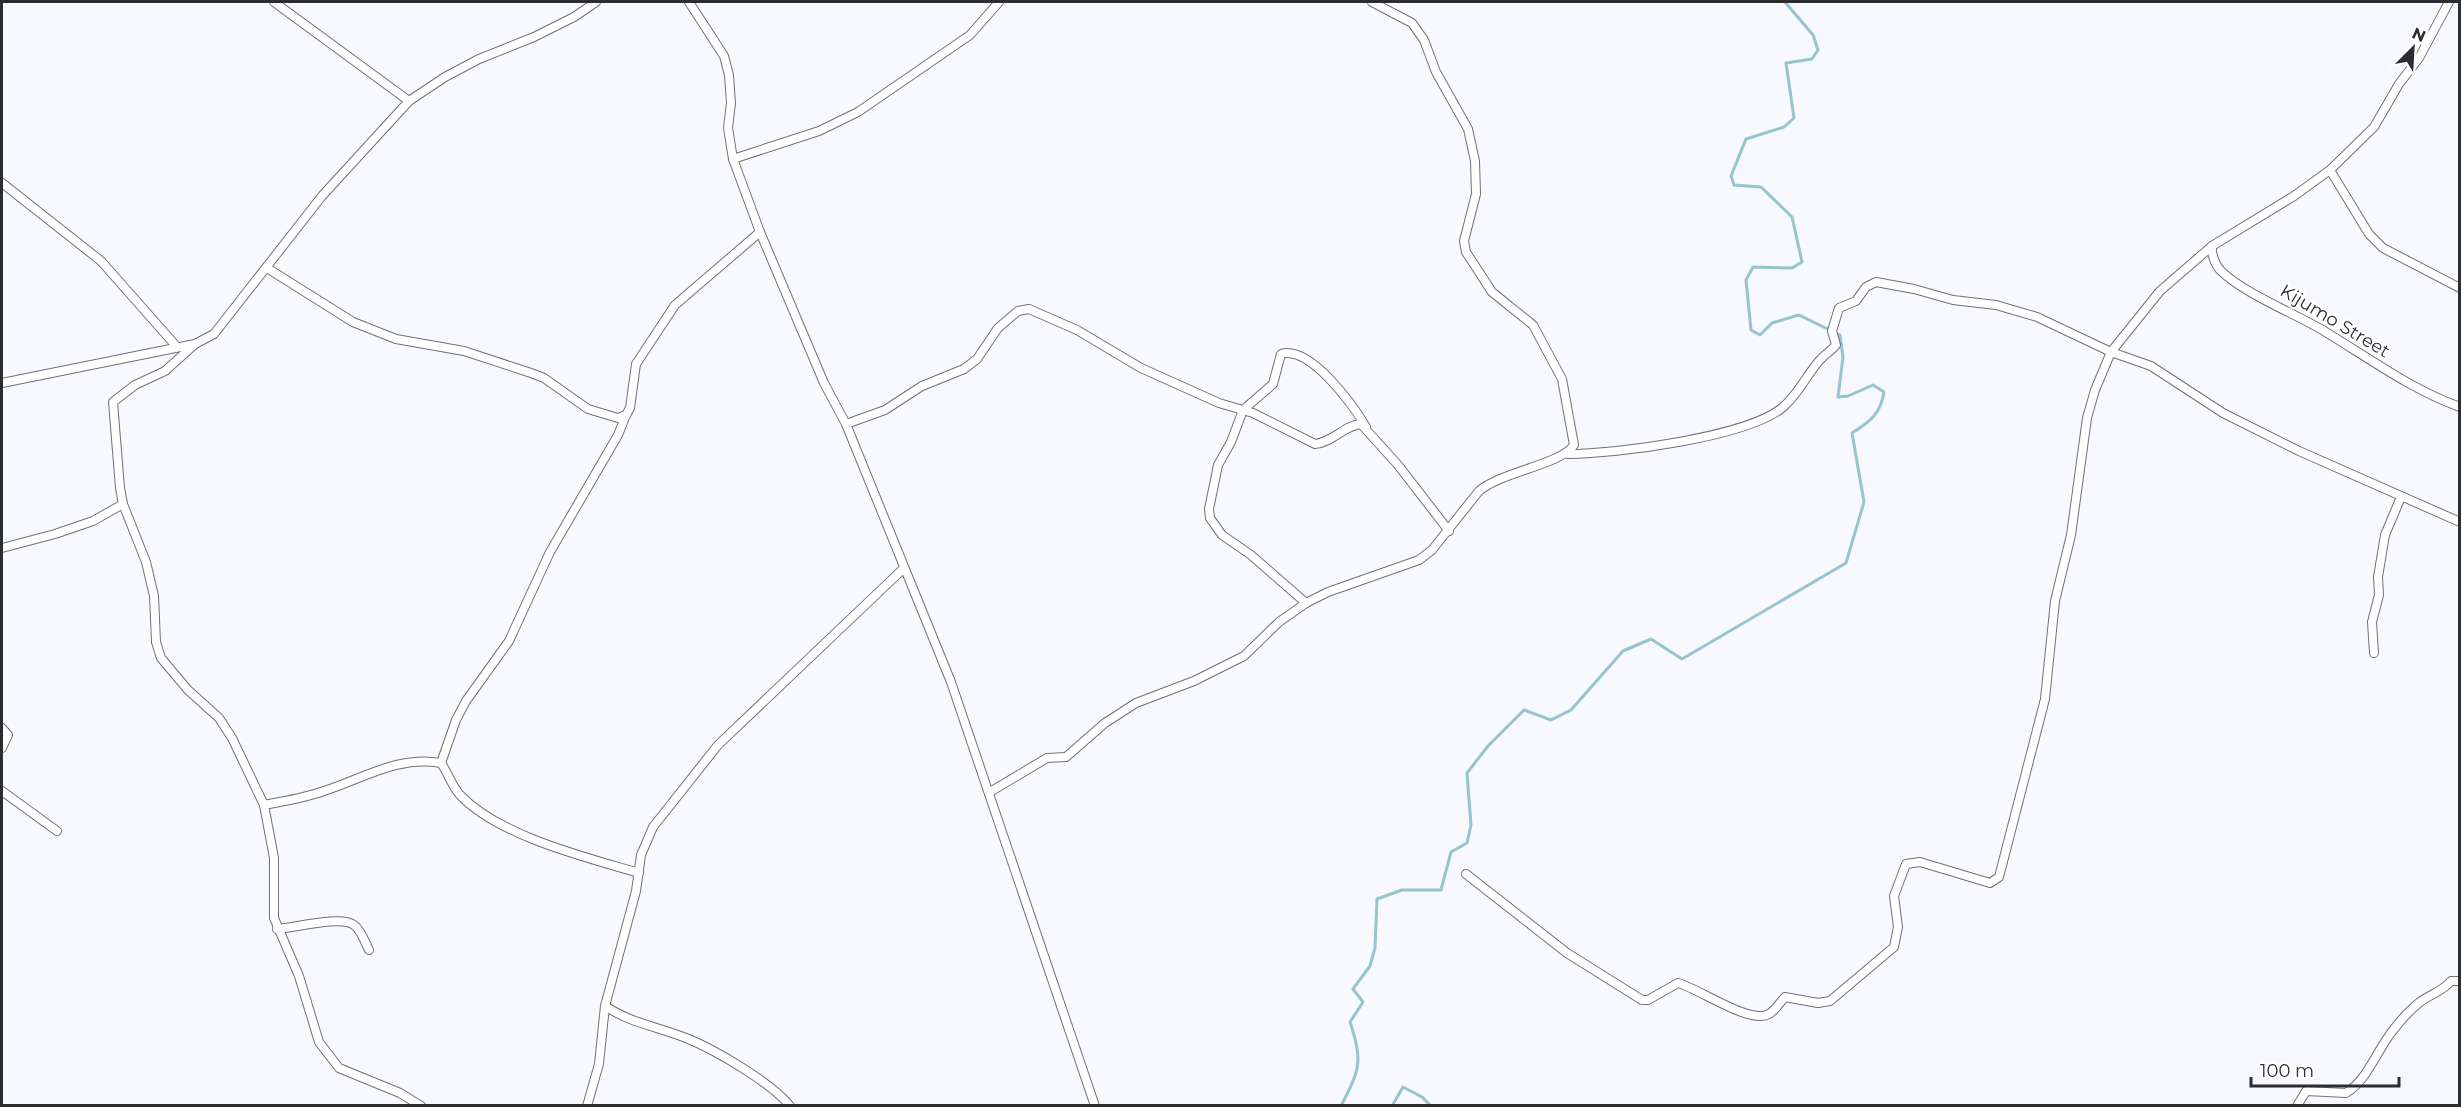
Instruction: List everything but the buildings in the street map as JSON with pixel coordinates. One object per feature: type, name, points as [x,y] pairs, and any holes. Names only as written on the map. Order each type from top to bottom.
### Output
[{"type":"street","points":[[274,2],[408,101]]},
{"type":"street","points":[[421,1106],[400,1092],[339,1068],[319,1042],[299,976],[277,929],[272,907],[274,858],[264,805],[232,738],[219,718],[188,690],[161,658],[156,642],[154,596],[146,562],[123,504],[116,459],[113,402],[135,385],[165,371],[195,344],[214,334],[229,318],[322,196],[408,101],[453,72],[534,37],[596,2]]},
{"type":"street","points":[[689,2],[716,40],[729,75],[731,103],[728,128],[733,159],[760,232],[824,383],[846,424],[903,569],[951,682],[1095,1106]]},
{"type":"street","points":[[733,159],[819,131],[858,112],[970,34],[999,2]]},
{"type":"street","points":[[1372,2],[1412,22],[1424,40],[1436,72],[1468,129],[1475,161],[1476,194],[1464,241],[1466,252],[1492,292],[1528,319],[1562,379],[1575,438],[1574,445],[1568,454]]},
{"type":"street","points":[[1466,874],[1567,953],[1642,1000],[1648,1000],[1678,983],[1693,987],[1728,1007],[1762,1016],[1769,1014],[1785,997],[1818,1003],[1830,1001],[1886,956],[1894,947],[1898,936],[1894,896],[1906,864],[1920,862],[1990,883],[1999,877],[2045,699],[2055,601],[2071,535],[2087,418],[2095,390],[2111,352],[2160,291],[2212,246],[2294,196],[2330,170],[2374,127],[2399,84],[2419,58],[2449,2]]},
{"type":"street","points":[[2330,170],[2369,234],[2383,248],[2460,288]]},
{"type":"street","points":[[2,183],[101,261],[137,298],[177,347]]},
{"type":"street","points":[[441,763],[456,720],[466,701],[509,641],[550,552],[618,435],[630,408],[636,364],[675,305],[760,232]]},
{"type":"street","name":"Kijumo Street","points":[[2212,246],[2211,252],[2219,270],[2402,381],[2460,407]]},
{"type":"street","points":[[267,268],[353,322],[396,339],[464,351],[531,373],[544,378],[588,409],[618,418],[626,415]]},
{"type":"street","points":[[990,792],[1047,758],[1066,757],[1105,723],[1136,703],[1194,681],[1244,656],[1279,622],[1306,603],[1328,592],[1419,560],[1432,550],[1449,531],[1479,491],[1487,484],[1512,472],[1568,454],[1597,454],[1699,438],[1761,421],[1782,408],[1802,388],[1819,361],[1836,345],[1832,331],[1839,308],[1856,301],[1866,287],[1876,282],[1914,289],[1953,300],[1996,305],[2037,317],[2111,352],[2151,366],[2187,392],[2223,413],[2401,497],[2460,522]]},
{"type":"street","points":[[846,424],[885,410],[922,386],[964,369],[977,359],[998,328],[1018,311],[1029,309],[1077,330],[1141,368],[1220,403],[1243,410],[1315,444],[1335,438],[1357,424],[1366,427]]},
{"type":"street","points":[[2,383],[195,344]]},
{"type":"street","points":[[1306,603],[1251,555],[1222,535],[1210,518],[1209,509],[1218,465],[1231,442],[1243,410],[1273,384],[1281,354],[1297,355],[1322,371],[1353,404],[1366,427],[1449,531]]},
{"type":"street","points":[[2374,653],[2372,622],[2379,595],[2378,577],[2385,535],[2401,497]]},
{"type":"street","points":[[2,548],[84,524],[110,513],[123,504]]},
{"type":"street","points":[[587,1106],[599,1064],[605,1006],[645,842],[660,816],[718,746],[903,569]]},
{"type":"street","points":[[2,728],[8,735],[2,748]]},
{"type":"street","points":[[264,805],[324,791],[375,771],[412,761],[441,763]]},
{"type":"street","points":[[441,763],[459,793],[494,819],[566,852],[639,873]]},
{"type":"street","points":[[2,791],[57,831]]},
{"type":"street","points":[[277,929],[337,920],[349,922],[356,926],[369,950]]},
{"type":"street","points":[[2297,1106],[2306,1091],[2346,1093],[2351,1090],[2360,1082],[2381,1045],[2419,1003],[2446,987],[2451,981],[2460,981]]},
{"type":"street","points":[[605,1006],[626,1018],[688,1038],[769,1085],[790,1106]]},
{"type":"waterway","points":[[1341,1106],[1358,1065],[1357,1047],[1350,1022],[1363,1002],[1353,989],[1370,966],[1375,948],[1377,899],[1402,890],[1441,890],[1451,852],[1467,843],[1471,825],[1467,773],[1488,746],[1524,710],[1551,720],[1571,710],[1623,651],[1651,639],[1682,659],[1846,563],[1864,502],[1852,433],[1874,416],[1884,392],[1873,385],[1848,396],[1838,397],[1843,357],[1840,335],[1799,315],[1772,323],[1760,335],[1751,330],[1746,280],[1753,267],[1792,268],[1802,262],[1792,217],[1761,187],[1734,185],[1731,176],[1746,139],[1784,127],[1794,118],[1786,63],[1812,59],[1818,50],[1813,35],[1785,2]]},
{"type":"waterway","points":[[1392,1106],[1403,1087],[1422,1097],[1431,1106]]}]
